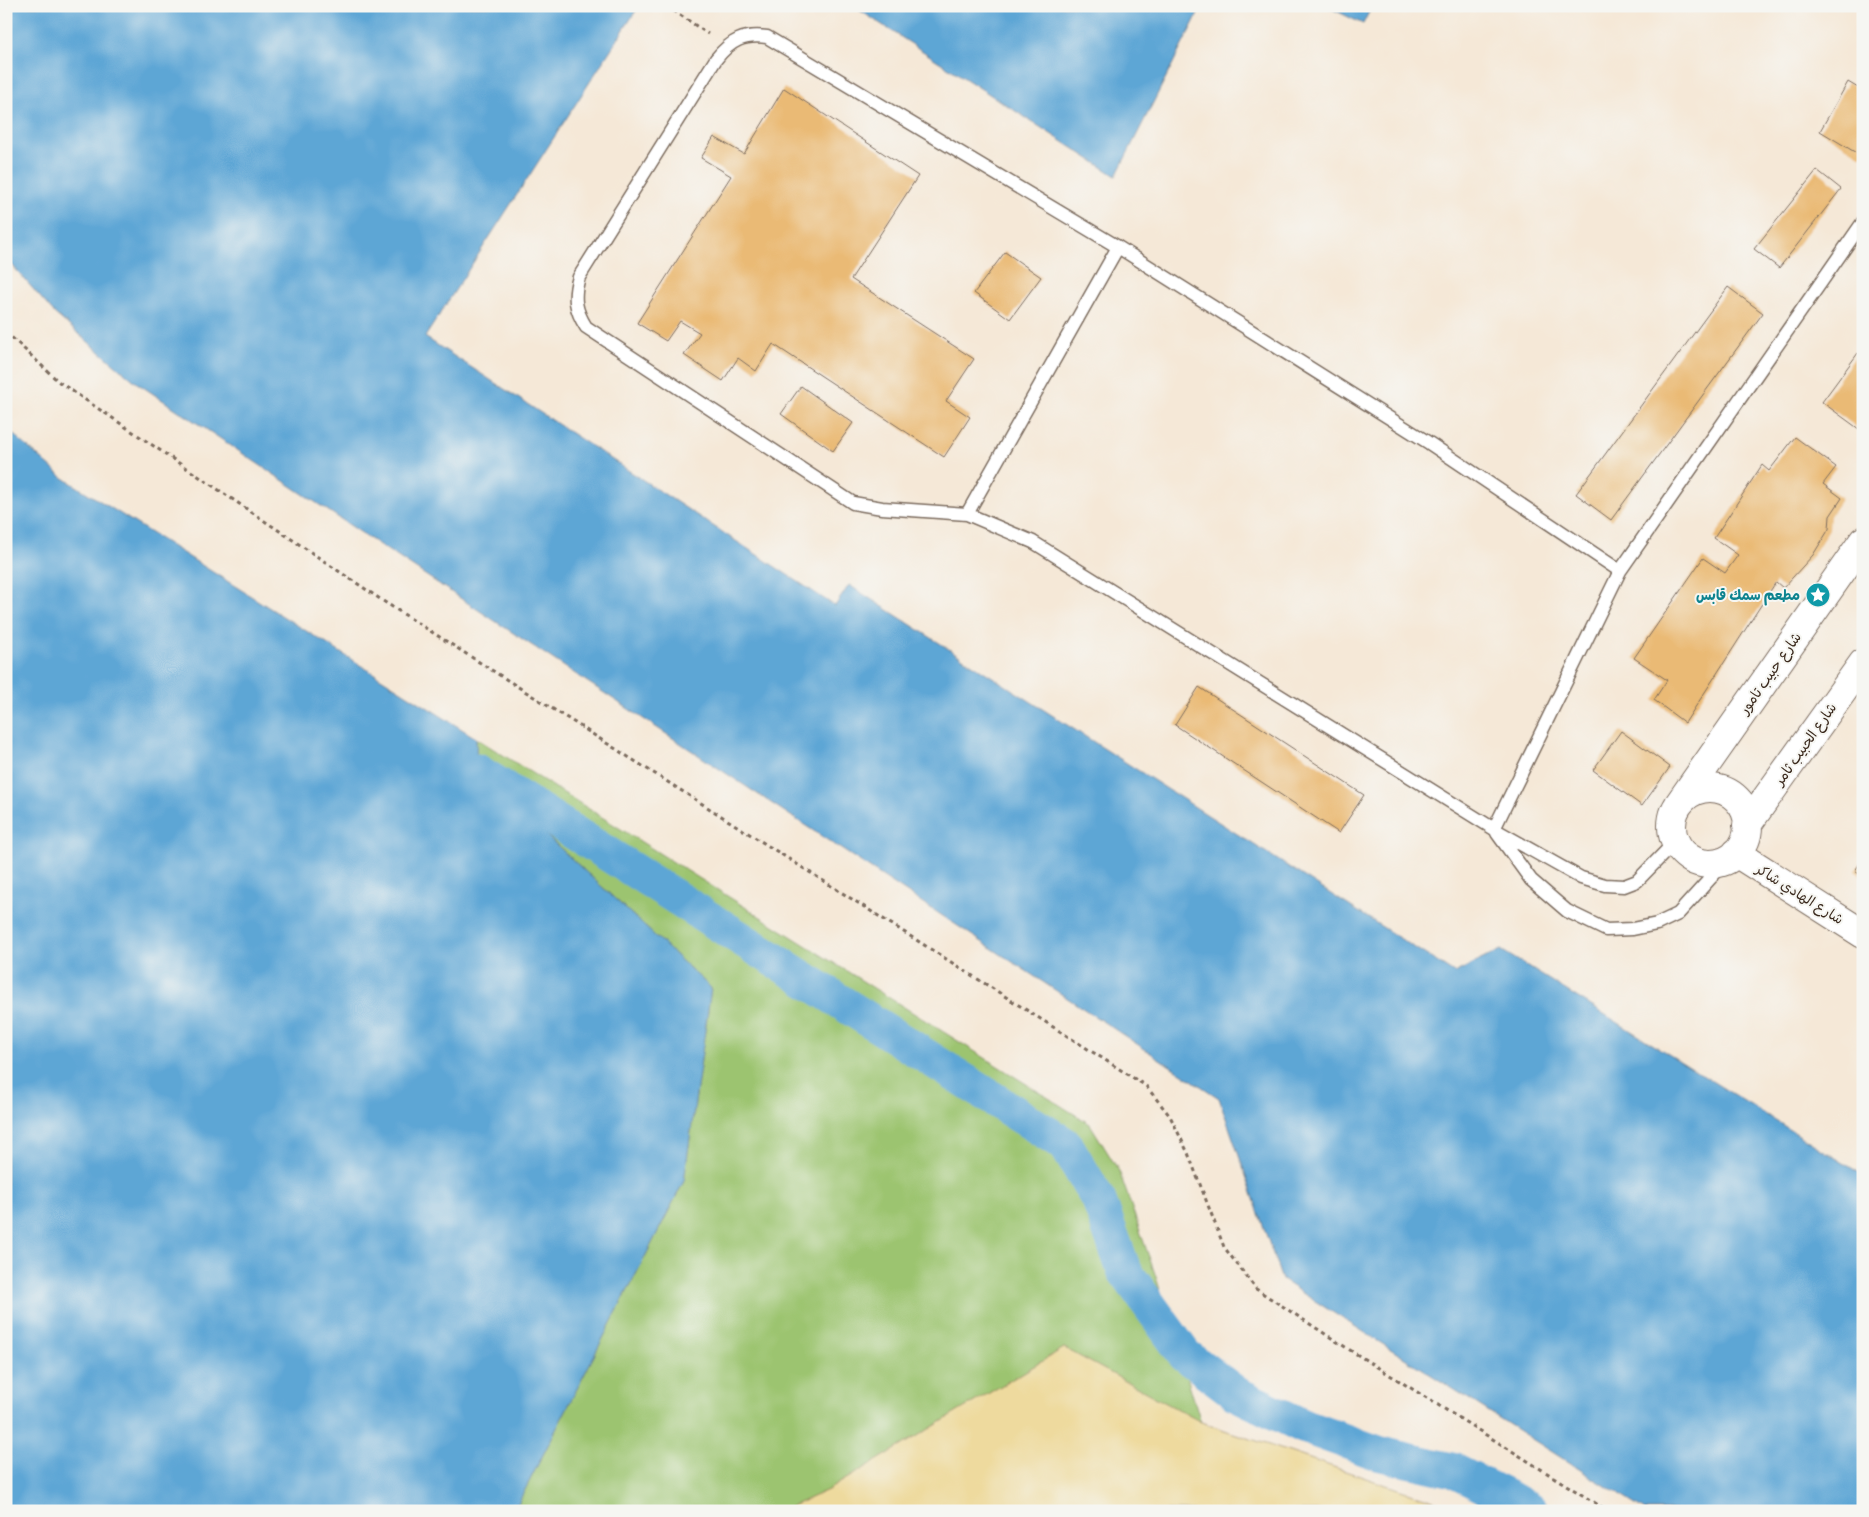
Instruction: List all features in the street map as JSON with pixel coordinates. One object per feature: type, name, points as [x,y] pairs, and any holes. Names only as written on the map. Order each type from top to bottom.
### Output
[{"type":"street","name":"شارع حبيب تامور","points":[[1678,805],[1863,541]]},
{"type":"street","name":"شارع الحبيب ثامر","points":[[1748,825],[1863,663]]},
{"type":"street","points":[[1696,790],[1720,790],[1740,803],[1748,825],[1743,845],[1732,857],[1707,864],[1688,858],[1675,842],[1672,830],[1673,817],[1678,805],[1686,796],[1696,790]]},
{"type":"street","name":"شارع الهادي شاكر","points":[[1732,857],[1863,934]]},
{"type":"lane","points":[[1620,571],[1429,443],[1118,248],[780,43],[767,37],[752,35],[738,39],[726,47],[579,277],[575,289],[574,303],[579,316],[586,327],[597,336],[853,502],[882,508],[967,514],[1033,542],[1494,829],[1581,878],[1605,886],[1624,886],[1637,881],[1675,842]]},
{"type":"lane","points":[[1494,829],[1620,571],[1863,222]]},
{"type":"lane","points":[[967,514],[1118,248]]},
{"type":"lane","points":[[1494,829],[1531,880],[1567,911],[1606,930],[1634,929],[1657,924],[1678,914],[1732,857]]},
{"type":"path","points":[[667,6],[726,47]]},
{"type":"path","points":[[6,332],[58,382],[383,600],[1146,1086],[1170,1116],[1188,1153],[1224,1247],[1256,1289],[1353,1352],[1608,1511]]},
{"type":"green space","points":[[476,738],[1090,1124],[1119,1171],[1155,1274],[1201,1422],[1064,1348],[828,1490],[781,1511],[514,1511],[684,1181],[711,988],[477,771]]},
{"type":"sand","points":[[1064,1348],[1201,1422],[1445,1505],[1454,1511],[781,1511],[828,1490]]},
{"type":"water","points":[[6,6],[639,6],[425,337],[835,606],[849,585],[1454,973],[1501,950],[1863,1175],[1863,1511],[1645,1511],[1282,1280],[1219,1098],[137,383],[54,313],[6,258]]},
{"type":"water","points":[[853,6],[1202,6],[1116,176]]},
{"type":"water","points":[[1326,6],[1372,6],[1363,24]]},
{"type":"water","points":[[6,428],[62,477],[476,738],[477,771],[711,988],[684,1181],[514,1511],[6,1511]]},
{"type":"building","points":[[1848,82],[1863,91],[1863,157],[1820,131]]},
{"type":"building","points":[[784,88],[918,176],[851,279],[974,359],[946,401],[970,417],[944,457],[773,344],[756,371],[738,358],[723,381],[684,355],[700,333],[680,321],[666,341],[637,323],[731,176],[701,158],[714,137],[744,154]]},
{"type":"building","points":[[1817,170],[1841,189],[1779,268],[1754,249]]},
{"type":"building","points":[[1005,252],[1041,277],[1010,319],[974,293]]},
{"type":"building","points":[[1728,287],[1763,313],[1611,520],[1576,494]]},
{"type":"building","points":[[1858,353],[1863,357],[1863,432],[1822,402]]},
{"type":"building","points":[[801,386],[853,423],[833,451],[781,414]]},
{"type":"building","points":[[1795,437],[1836,467],[1823,484],[1842,498],[1830,516],[1829,529],[1813,555],[1783,588],[1776,582],[1685,723],[1654,700],[1667,680],[1634,658],[1703,558],[1725,573],[1738,555],[1714,538],[1762,465],[1769,471]]},
{"type":"building","points":[[1199,687],[1364,795],[1339,833],[1175,725]]},
{"type":"building","points":[[1621,731],[1670,767],[1642,806],[1593,770]]},
{"type":"building","points":[[1863,858],[1863,877],[1855,871]]},
{"type":"waterway","points":[[477,771],[1066,1145],[1099,1201],[1124,1270],[1185,1355],[1237,1394],[1303,1426],[1381,1454],[1452,1470],[1531,1511]]},
{"type":"place","name":"مطعم سمك قابس","points":[[1818,595]]}]
